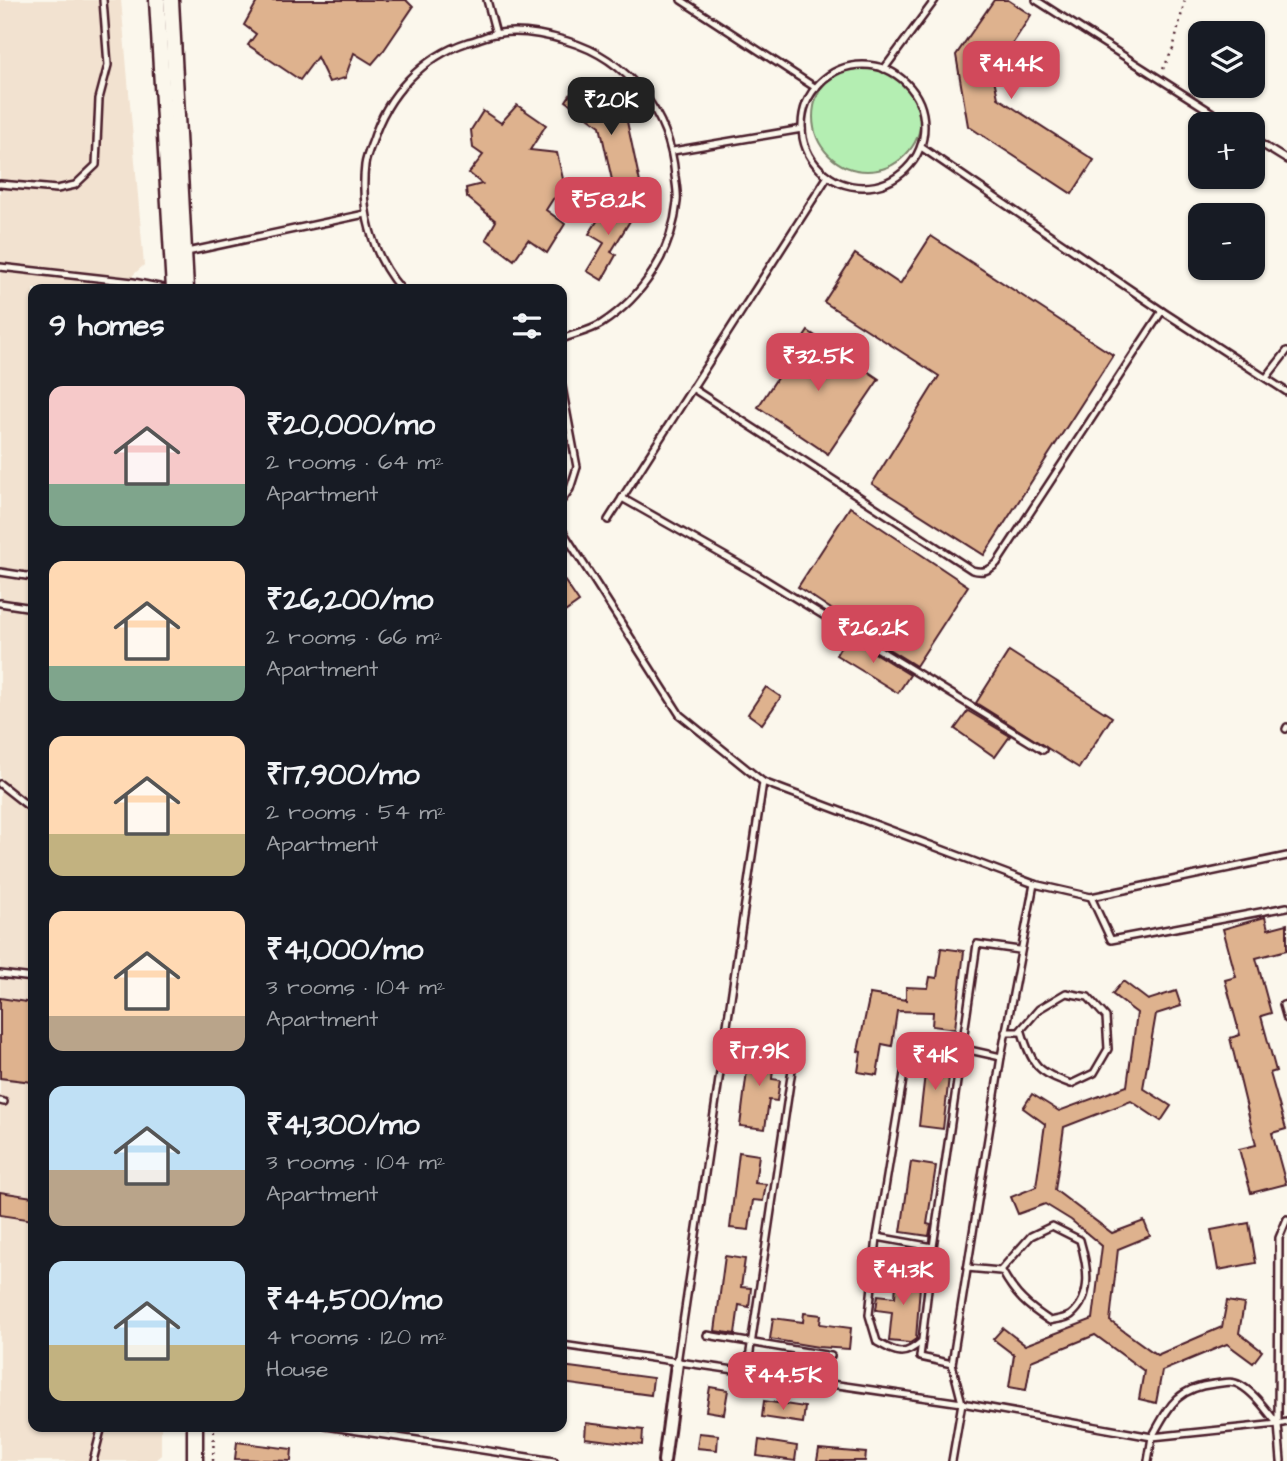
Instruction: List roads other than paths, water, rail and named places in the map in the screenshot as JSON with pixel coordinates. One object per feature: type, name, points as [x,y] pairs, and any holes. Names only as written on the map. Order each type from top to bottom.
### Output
[{"type":"main road","points":[[157,0],[172,284]]},
{"type":"main road","points":[[171,0],[186,284]]},
{"type":"main road","points":[[195,1432],[195,1461]]},
{"type":"street","points":[[664,1461],[677,1363]]},
{"type":"lane","points":[[0,184],[57,189],[75,185],[96,165],[99,99],[108,65],[103,0]]},
{"type":"lane","points":[[487,0],[496,33]]},
{"type":"lane","points":[[681,0],[816,88]]},
{"type":"lane","points":[[884,69],[935,0]]},
{"type":"lane","points":[[1036,0],[1211,112]]},
{"type":"lane","points":[[397,284],[375,249],[365,214],[365,164],[380,117],[409,77],[449,48],[496,33],[542,33],[587,47],[626,72],[655,108],[673,151],[677,201],[665,250],[639,293],[600,325],[567,337]]},
{"type":"lane","points":[[859,65],[884,69],[905,81],[919,100],[925,124],[921,147],[910,167],[892,181],[871,187],[848,186],[828,176],[809,155],[802,129],[805,107],[816,88],[835,72],[859,65]]},
{"type":"lane","points":[[673,151],[802,129]]},
{"type":"lane","points":[[1265,146],[1287,160]]},
{"type":"lane","points":[[921,147],[1162,311],[1287,392]]},
{"type":"lane","points":[[608,520],[828,176]]},
{"type":"lane","points":[[185,253],[365,214]]},
{"type":"lane","points":[[0,267],[144,284]]},
{"type":"lane","points":[[692,388],[972,570],[980,572],[990,570],[997,563],[1162,311]]},
{"type":"lane","points":[[1266,379],[1287,351]]},
{"type":"lane","points":[[567,414],[577,467],[567,493]]},
{"type":"lane","points":[[622,498],[751,571],[1043,750]]},
{"type":"lane","points":[[567,538],[680,715],[763,782],[1034,884],[1090,897],[1287,856]]},
{"type":"lane","points":[[0,572],[28,576]]},
{"type":"lane","points":[[0,603],[28,607]]},
{"type":"lane","points":[[677,1363],[763,782]]},
{"type":"lane","points":[[0,784],[28,806]]},
{"type":"lane","points":[[952,1461],[962,1404],[952,1364],[1019,950],[1034,884]]},
{"type":"lane","points":[[1090,897],[1111,940],[1287,907]]},
{"type":"lane","points":[[952,1364],[920,1357],[933,1247],[977,944],[1019,950]]},
{"type":"lane","points":[[0,974],[28,977]]},
{"type":"lane","points":[[1005,1032],[1019,1032],[1022,1032],[1029,1055],[1045,1075],[1071,1084],[1094,1073],[1108,1049],[1107,1017],[1088,997],[1066,993],[1039,1009],[1019,1032]]},
{"type":"lane","points":[[1287,1004],[1283,1004],[1287,1018]]},
{"type":"lane","points":[[922,1341],[910,1352],[897,1353],[877,1342],[869,1315],[877,1237],[910,1037],[1001,1057]]},
{"type":"lane","points":[[747,1373],[794,1056]]},
{"type":"lane","points":[[1281,1461],[1278,1424],[1279,1238],[1287,1219]]},
{"type":"lane","points":[[967,1268],[1000,1271],[1002,1271],[1012,1291],[1050,1321],[1070,1316],[1083,1298],[1089,1271],[1080,1240],[1052,1226],[1031,1236],[1000,1271]]},
{"type":"lane","points":[[877,1237],[933,1247]]},
{"type":"lane","points":[[707,1335],[831,1356]]},
{"type":"lane","points":[[567,1346],[962,1404],[1152,1437],[1287,1422]]},
{"type":"lane","points":[[1148,1461],[1152,1437],[1177,1397],[1196,1385],[1232,1382],[1241,1385],[1278,1424]]},
{"type":"lane","points":[[93,1461],[100,1432]]},
{"type":"lane","points":[[365,1432],[554,1461]]}]
